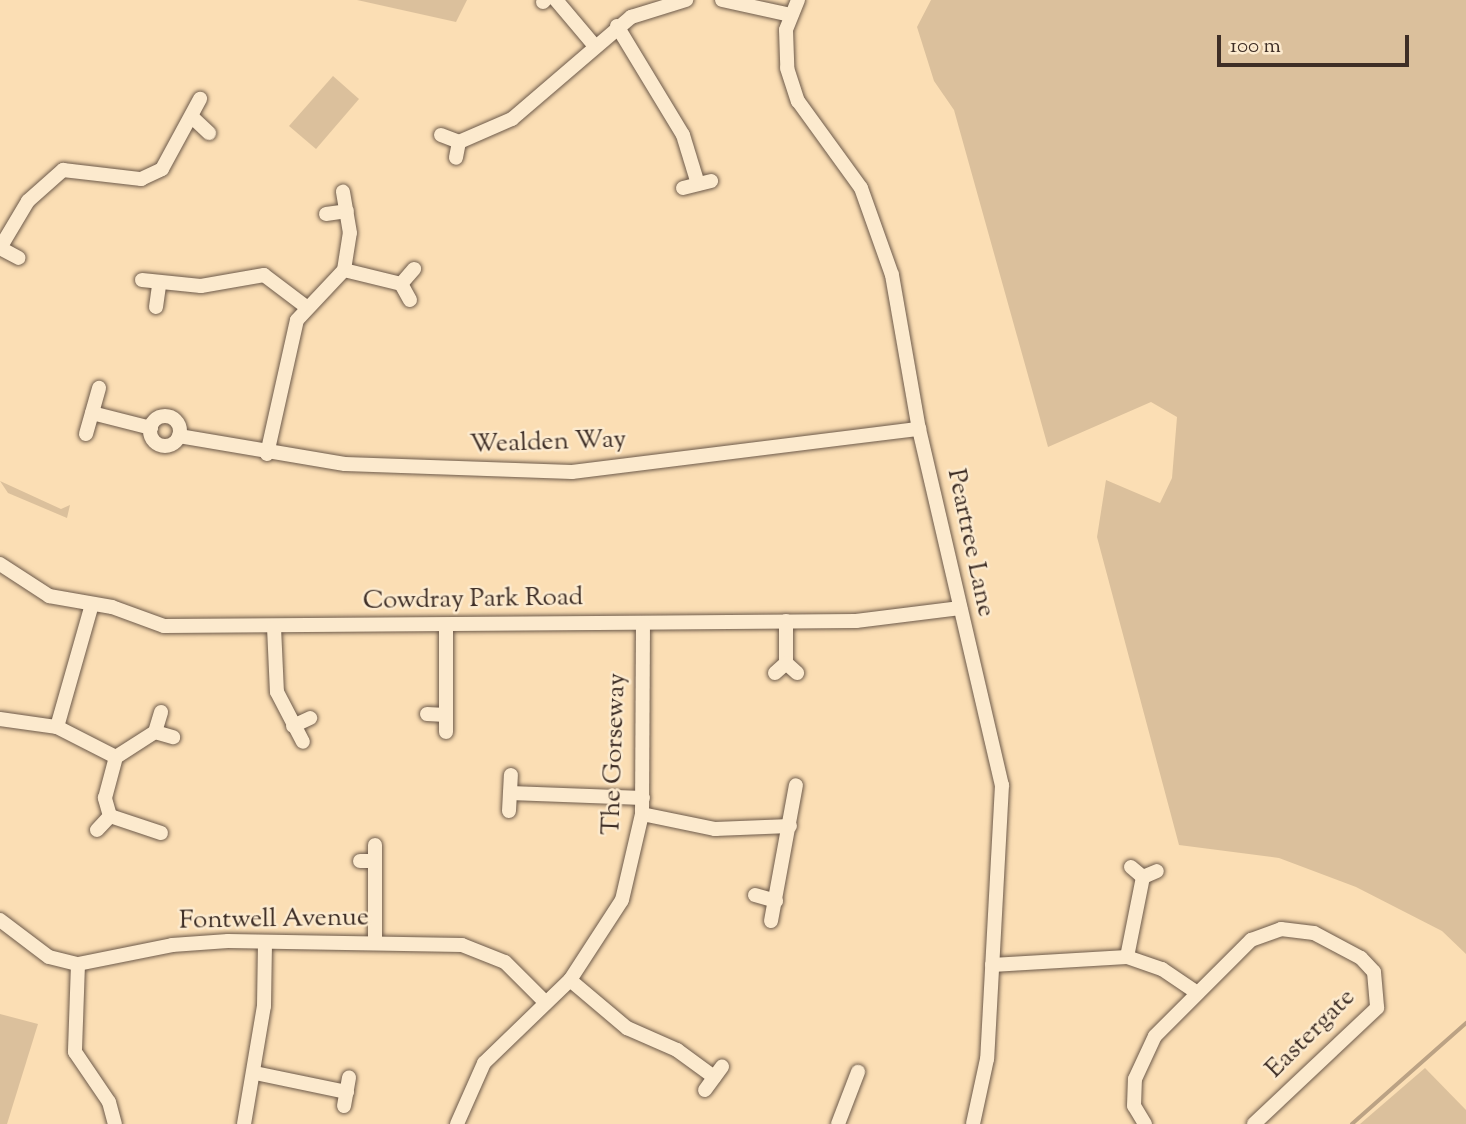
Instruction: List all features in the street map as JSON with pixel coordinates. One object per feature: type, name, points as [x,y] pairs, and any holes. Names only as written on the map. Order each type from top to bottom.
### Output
[{"type":"street","points":[[441,135],[459,142],[512,119],[593,44],[617,26],[687,0]]},
{"type":"street","points":[[722,0],[791,15]]},
{"type":"street","name":"Peartree Lane","points":[[798,0],[791,15],[785,51],[793,89],[872,211],[892,275],[919,429],[1002,785],[986,1070],[973,1124]]},
{"type":"street","points":[[548,1],[593,44]]},
{"type":"street","points":[[617,26],[683,135],[705,182],[683,188]]},
{"type":"street","points":[[19,258],[0,248],[28,201],[63,170],[152,176],[193,118],[200,99]]},
{"type":"street","points":[[193,118],[209,133]]},
{"type":"street","points":[[456,158],[459,142]]},
{"type":"street","points":[[267,454],[290,336],[305,306],[344,270],[347,211],[343,192]]},
{"type":"street","points":[[326,214],[347,211]]},
{"type":"street","points":[[401,284],[414,269]]},
{"type":"street","points":[[344,270],[401,284],[410,300]]},
{"type":"street","points":[[142,280],[159,286],[264,275],[305,306]]},
{"type":"street","points":[[156,307],[159,286]]},
{"type":"street","points":[[86,434],[99,388]]},
{"type":"street","name":"Wealden Way","points":[[92,413],[151,428],[161,445],[179,436],[267,454],[421,469],[572,472],[919,429]]},
{"type":"street","name":"Wealden Way","points":[[151,428],[168,416],[179,436]]},
{"type":"street","name":"Cowdray Park Road","points":[[0,564],[49,596],[92,604],[164,626],[904,619],[960,608]]},
{"type":"street","points":[[57,727],[92,604]]},
{"type":"street","points":[[775,673],[786,663],[786,621]]},
{"type":"street","name":"The Gorseway","points":[[457,1122],[484,1063],[570,980],[622,900],[642,814],[643,623]]},
{"type":"street","points":[[446,625],[446,733]]},
{"type":"street","points":[[274,627],[277,692],[303,742]]},
{"type":"street","points":[[786,663],[797,673]]},
{"type":"street","points":[[110,816],[105,798],[116,757],[156,732],[161,712]]},
{"type":"street","points":[[427,715],[446,715]]},
{"type":"street","points":[[293,726],[310,718]]},
{"type":"street","points":[[0,719],[57,727],[116,757]]},
{"type":"street","points":[[156,732],[173,737]]},
{"type":"street","points":[[509,811],[511,775]]},
{"type":"street","points":[[771,922],[796,785]]},
{"type":"street","points":[[510,793],[643,798]]},
{"type":"street","points":[[642,814],[715,829],[790,826]]},
{"type":"street","points":[[97,831],[110,816]]},
{"type":"street","points":[[110,816],[161,833]]},
{"type":"street","points":[[375,845],[375,943]]},
{"type":"street","points":[[360,861],[375,861]]},
{"type":"street","points":[[1128,957],[1137,872],[1157,871]]},
{"type":"street","points":[[755,895],[776,901]]},
{"type":"street","name":"Fontwell Avenue","points":[[0,920],[49,957],[78,964],[172,945],[375,943],[486,951],[545,1002]]},
{"type":"street","name":"Eastergate","points":[[1145,1124],[1134,1106],[1141,1058],[1196,992],[1251,940],[1280,929],[1314,933],[1361,958],[1374,972],[1377,1008],[1254,1124]]},
{"type":"street","points":[[244,1124],[255,1073],[265,943]]},
{"type":"street","points":[[992,965],[1128,957],[1162,969],[1196,992]]},
{"type":"street","points":[[78,964],[75,1052],[109,1102],[115,1124]]},
{"type":"street","points":[[570,980],[627,1028],[718,1072],[705,1090]]},
{"type":"street","points":[[838,1124],[858,1072]]},
{"type":"street","points":[[255,1073],[347,1092]]},
{"type":"shaded area","points":[[357,0],[467,0],[456,22]]},
{"type":"shaded area","points":[[931,0],[1466,0],[1466,954],[1442,931],[1356,887],[1279,858],[1179,845],[1097,537],[1106,480],[1160,503],[1172,478],[1177,417],[1151,402],[1048,447],[954,110],[934,81],[917,27]]},
{"type":"shaded area","points":[[333,76],[359,99],[316,149],[289,126]]},
{"type":"shaded area","points":[[0,481],[61,509],[70,505],[67,518],[8,493]]},
{"type":"shaded area","points":[[0,1014],[38,1024],[7,1124],[0,1124]]},
{"type":"shaded area","points":[[1425,1068],[1466,1110],[1466,1124],[1360,1124]]},
{"type":"waterway","points":[[1352,1124],[1466,1023]]}]
